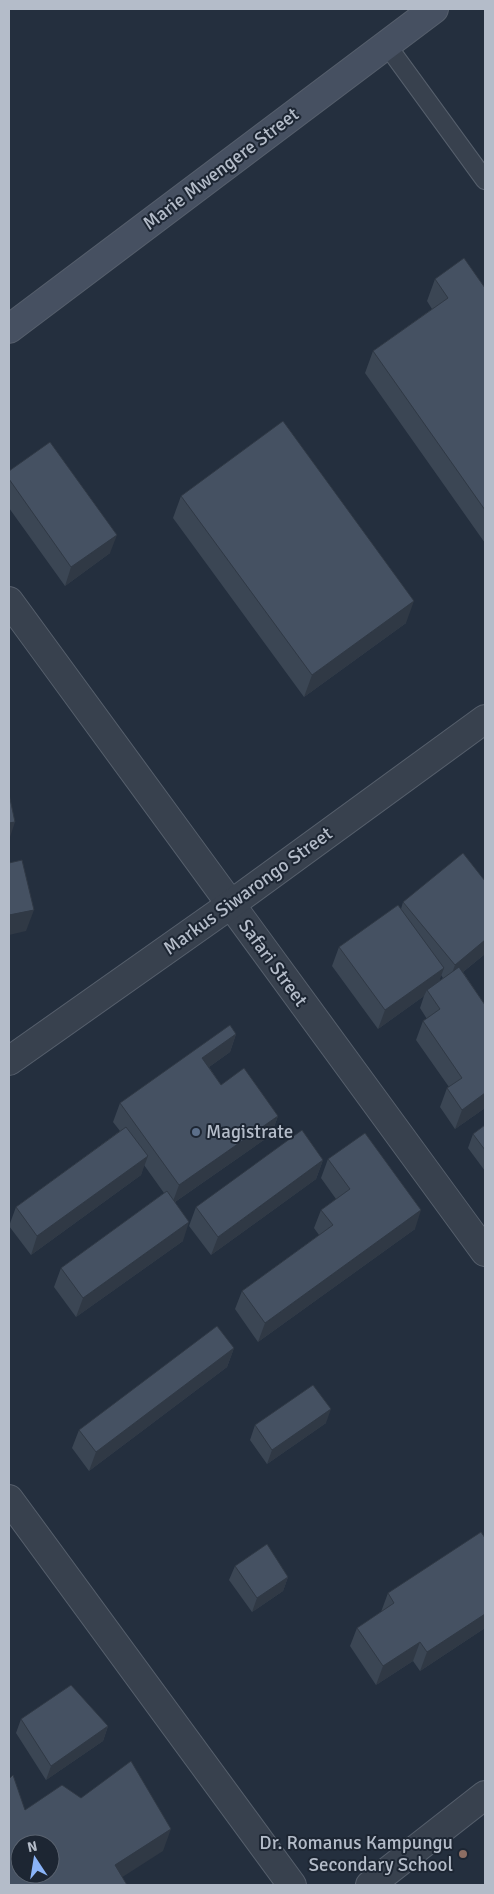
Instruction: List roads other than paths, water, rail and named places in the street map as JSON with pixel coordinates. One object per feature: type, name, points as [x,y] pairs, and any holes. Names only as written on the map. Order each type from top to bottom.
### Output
[{"type":"main road","name":"Marie Mwengere Street","points":[[9,329],[434,9]]},
{"type":"street","name":"Safari Street","points":[[9,601],[485,1252]]},
{"type":"street","name":"Markus Siwarongo Street","points":[[9,1061],[230,905],[485,719]]},
{"type":"street","points":[[9,1499],[292,1885]]},
{"type":"street","points":[[370,1885],[485,1795]]},
{"type":"lane","points":[[386,44],[485,180]]},
{"type":"place","name":"Magistrate","points":[[196,1132]]},
{"type":"place","name":"Dr. Romanus Kampungu Secondary School","points":[[463,1854]]}]
